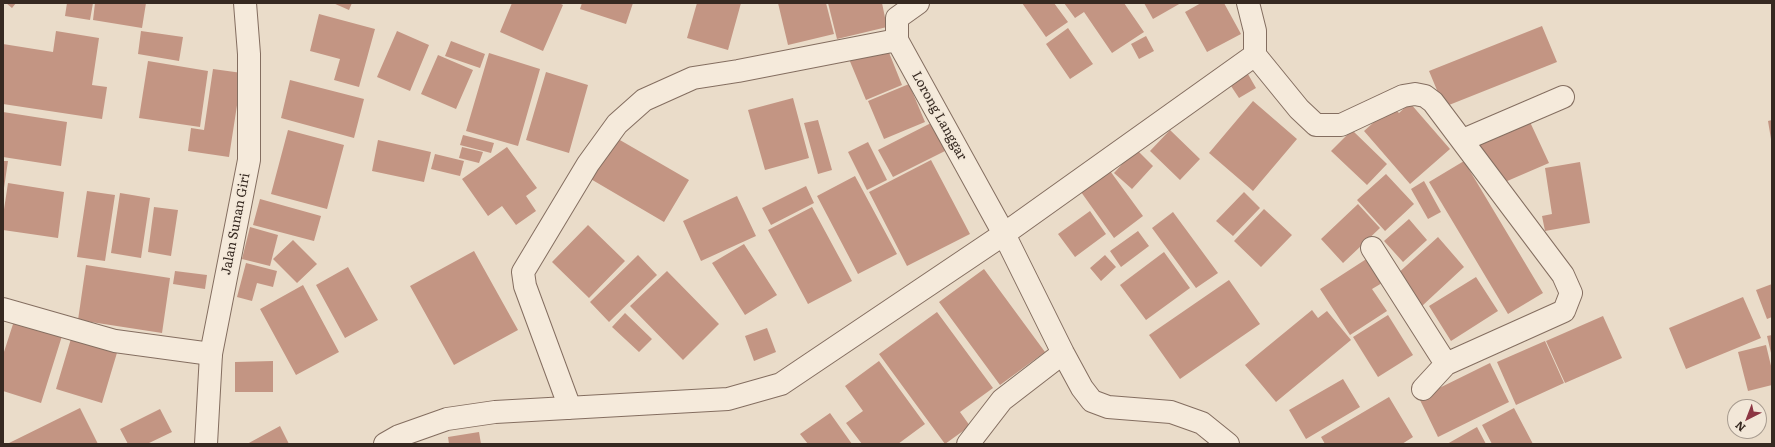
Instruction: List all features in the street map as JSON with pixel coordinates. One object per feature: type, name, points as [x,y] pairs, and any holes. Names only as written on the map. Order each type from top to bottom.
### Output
[{"type":"street","name":"Jalan Sunan Giri","points":[[206,444],[211,354],[249,160],[249,54],[245,3]]},
{"type":"street","name":"Lorong Langgar","points":[[918,3],[897,18],[897,40],[1004,234],[1082,388],[1092,401],[1108,407],[1171,412],[1202,423],[1228,444]]},
{"type":"street","points":[[1248,3],[1255,31],[1255,56],[1299,109],[1316,125],[1342,125],[1403,96],[1415,94],[1425,96],[1434,102],[1564,275],[1571,293],[1564,311],[1446,364],[1423,389]]},
{"type":"street","points":[[570,408],[525,286],[523,272],[588,164],[617,124],[644,100],[693,78],[738,71],[897,40]]},
{"type":"street","points":[[385,444],[399,436],[447,419],[495,412],[728,399],[781,384],[1004,234],[1255,56]]},
{"type":"street","points":[[1463,140],[1563,97]]},
{"type":"street","points":[[1372,248],[1446,364]]},
{"type":"street","points":[[3,309],[115,341],[211,354]]},
{"type":"street","points":[[968,444],[1002,400],[1063,353]]},
{"type":"building","points":[[6,3],[16,3],[12,8]]},
{"type":"building","points":[[67,3],[93,3],[90,20],[65,16]]},
{"type":"building","points":[[95,3],[146,3],[142,28],[93,20]]},
{"type":"building","points":[[333,3],[352,3],[349,10]]},
{"type":"building","points":[[512,3],[559,3],[563,5],[543,51],[500,32]]},
{"type":"building","points":[[582,3],[633,3],[626,24],[580,9]]},
{"type":"building","points":[[697,3],[741,3],[728,50],[687,38]]},
{"type":"building","points":[[778,3],[826,3],[834,34],[788,45]]},
{"type":"building","points":[[828,3],[882,3],[887,27],[837,39]]},
{"type":"building","points":[[1022,3],[1054,3],[1068,22],[1046,37]]},
{"type":"building","points":[[1064,3],[1124,3],[1144,32],[1112,53],[1084,12],[1075,18]]},
{"type":"building","points":[[1144,3],[1181,3],[1153,19]]},
{"type":"building","points":[[1201,3],[1224,3],[1241,34],[1207,52],[1185,12]]},
{"type":"building","points":[[319,14],[375,29],[359,87],[334,80],[340,59],[310,51]]},
{"type":"building","points":[[1542,26],[1557,62],[1444,107],[1429,71]]},
{"type":"building","points":[[1068,28],[1093,64],[1070,79],[1046,44]]},
{"type":"building","points":[[56,31],[99,38],[92,85],[107,87],[102,119],[3,104],[3,44],[53,52]]},
{"type":"building","points":[[141,31],[183,37],[179,61],[138,54]]},
{"type":"building","points":[[397,31],[429,45],[410,91],[377,77]]},
{"type":"building","points":[[1146,36],[1154,51],[1139,59],[1131,44]]},
{"type":"building","points":[[451,41],[485,54],[480,68],[445,56]]},
{"type":"building","points":[[886,45],[902,85],[866,100],[849,59]]},
{"type":"building","points":[[489,53],[540,69],[518,146],[466,131]]},
{"type":"building","points":[[438,55],[473,70],[456,109],[421,94]]},
{"type":"building","points":[[148,61],[208,71],[200,127],[139,118]]},
{"type":"building","points":[[213,69],[242,73],[229,157],[188,151],[191,128],[204,130]]},
{"type":"building","points":[[1245,69],[1256,88],[1239,98],[1227,80]]},
{"type":"building","points":[[546,72],[588,85],[569,153],[526,140]]},
{"type":"building","points":[[290,80],[364,99],[354,138],[281,118]]},
{"type":"building","points":[[909,84],[925,122],[884,139],[868,101]]},
{"type":"building","points":[[793,98],[809,158],[765,170],[748,110]]},
{"type":"building","points":[[1253,101],[1297,139],[1253,191],[1209,153]]},
{"type":"building","points":[[1410,103],[1450,149],[1410,184],[1364,131],[1392,106],[1399,113]]},
{"type":"building","points":[[3,112],[67,122],[61,166],[3,157]]},
{"type":"building","points":[[818,120],[832,170],[818,174],[804,123]]},
{"type":"building","points":[[1772,120],[1772,139],[1771,139],[1768,121]]},
{"type":"building","points":[[1530,122],[1549,163],[1498,185],[1479,145]]},
{"type":"building","points":[[931,123],[945,151],[893,177],[878,150]]},
{"type":"building","points":[[288,130],[344,145],[327,209],[271,194]]},
{"type":"building","points":[[1170,130],[1200,159],[1180,180],[1150,151]]},
{"type":"building","points":[[1352,130],[1387,164],[1367,185],[1331,151]]},
{"type":"building","points":[[463,135],[494,143],[491,153],[460,145]]},
{"type":"building","points":[[613,136],[689,180],[664,222],[589,178]]},
{"type":"building","points":[[378,140],[431,152],[424,182],[372,171]]},
{"type":"building","points":[[868,142],[887,180],[867,190],[848,152]]},
{"type":"building","points":[[462,147],[483,152],[479,163],[459,158]]},
{"type":"building","points":[[507,147],[537,188],[526,196],[536,211],[516,225],[502,206],[488,216],[462,179]]},
{"type":"building","points":[[1136,149],[1153,166],[1132,189],[1114,173]]},
{"type":"building","points":[[435,154],[464,161],[460,176],[431,169]]},
{"type":"building","points":[[931,160],[970,234],[907,266],[869,192]]},
{"type":"building","points":[[3,161],[8,161],[4,188],[3,188]]},
{"type":"building","points":[[1464,161],[1543,293],[1508,314],[1429,182]]},
{"type":"building","points":[[1580,162],[1590,223],[1545,231],[1542,216],[1552,214],[1545,168]]},
{"type":"building","points":[[1105,164],[1143,216],[1114,238],[1076,185]]},
{"type":"building","points":[[1386,174],[1414,204],[1385,231],[1357,200]]},
{"type":"building","points":[[855,176],[897,254],[858,274],[817,196]]},
{"type":"building","points":[[1424,181],[1441,212],[1428,219],[1411,189]]},
{"type":"building","points":[[8,183],[64,192],[58,238],[3,230],[3,216]]},
{"type":"building","points":[[806,186],[814,203],[771,225],[762,208]]},
{"type":"building","points":[[87,191],[115,195],[105,261],[77,257]]},
{"type":"building","points":[[1244,192],[1260,208],[1233,236],[1216,221]]},
{"type":"building","points":[[120,193],[150,198],[141,258],[111,253]]},
{"type":"building","points":[[737,196],[756,236],[701,261],[683,221]]},
{"type":"building","points":[[260,199],[321,216],[314,241],[253,225]]},
{"type":"building","points":[[1358,204],[1380,228],[1343,263],[1321,239]]},
{"type":"building","points":[[154,207],[178,210],[171,256],[148,252]]},
{"type":"building","points":[[812,207],[852,281],[808,304],[768,230]]},
{"type":"building","points":[[1264,209],[1292,235],[1261,267],[1234,241]]},
{"type":"building","points":[[1090,211],[1106,234],[1075,257],[1058,234]]},
{"type":"building","points":[[1173,212],[1218,273],[1196,288],[1152,228]]},
{"type":"building","points":[[1409,219],[1427,240],[1403,262],[1384,241]]},
{"type":"building","points":[[588,225],[625,261],[589,298],[552,262]]},
{"type":"building","points":[[250,227],[278,235],[270,266],[242,259]]},
{"type":"building","points":[[1138,231],[1149,246],[1121,267],[1110,251]]},
{"type":"building","points":[[1438,237],[1464,267],[1422,306],[1395,276]]},
{"type":"building","points":[[293,240],[317,264],[297,283],[273,259]]},
{"type":"building","points":[[744,244],[777,295],[745,315],[712,263]]},
{"type":"building","points":[[474,251],[518,330],[454,365],[410,286]]},
{"type":"building","points":[[1164,252],[1190,288],[1146,320],[1120,285]]},
{"type":"building","points":[[638,255],[657,275],[609,322],[590,302]]},
{"type":"building","points":[[1105,255],[1116,267],[1101,281],[1090,268]]},
{"type":"building","points":[[1371,256],[1387,280],[1372,289],[1387,311],[1350,335],[1320,289]]},
{"type":"building","points":[[246,263],[277,271],[273,287],[257,283],[252,301],[237,297]]},
{"type":"building","points":[[86,265],[170,278],[162,333],[78,320]]},
{"type":"building","points":[[348,267],[378,320],[345,338],[316,285]]},
{"type":"building","points":[[984,269],[1045,352],[1000,385],[939,302]]},
{"type":"building","points":[[175,271],[207,275],[205,289],[173,284]]},
{"type":"building","points":[[667,271],[719,324],[683,360],[630,306]]},
{"type":"building","points":[[1476,277],[1498,311],[1451,341],[1429,306]]},
{"type":"building","points":[[1229,280],[1260,324],[1180,379],[1149,335]]},
{"type":"building","points":[[1772,284],[1772,317],[1767,319],[1756,290]]},
{"type":"building","points":[[303,285],[339,352],[296,375],[260,309]]},
{"type":"building","points":[[1743,297],[1761,338],[1686,369],[1669,328]]},
{"type":"building","points":[[1312,310],[1318,318],[1327,311],[1351,340],[1276,402],[1245,365]]},
{"type":"building","points":[[937,312],[993,388],[960,412],[970,426],[945,444],[879,354]]},
{"type":"building","points":[[625,313],[652,339],[639,352],[612,327]]},
{"type":"building","points":[[1388,315],[1413,355],[1378,377],[1353,337]]},
{"type":"building","points":[[1603,316],[1622,358],[1565,383],[1546,341]]},
{"type":"building","points":[[14,321],[62,336],[41,403],[3,391],[3,355]]},
{"type":"building","points":[[767,328],[776,352],[754,361],[745,336]]},
{"type":"building","points":[[73,332],[119,346],[102,403],[56,389]]},
{"type":"building","points":[[1772,335],[1772,353],[1771,353],[1767,336]]},
{"type":"building","points":[[1545,341],[1564,383],[1516,405],[1497,362]]},
{"type":"building","points":[[1766,345],[1772,370],[1772,385],[1748,391],[1738,352]]},
{"type":"building","points":[[273,361],[273,392],[235,392],[235,362]]},
{"type":"building","points":[[879,361],[925,424],[898,444],[862,444],[846,423],[863,411],[845,386]]},
{"type":"building","points":[[1490,363],[1509,402],[1438,437],[1419,398]]},
{"type":"building","points":[[1343,379],[1360,407],[1306,439],[1289,410]]},
{"type":"building","points":[[1389,397],[1413,437],[1402,444],[1325,444],[1321,437]]},
{"type":"building","points":[[80,408],[98,444],[7,444]]},
{"type":"building","points":[[1514,408],[1533,444],[1492,444],[1482,425]]},
{"type":"building","points":[[160,409],[172,432],[147,444],[128,444],[120,429]]},
{"type":"building","points":[[830,413],[852,444],[808,444],[800,434]]},
{"type":"building","points":[[280,426],[289,444],[247,444]]},
{"type":"building","points":[[1477,427],[1486,444],[1447,444]]},
{"type":"building","points":[[479,432],[481,444],[449,444],[448,437]]}]
